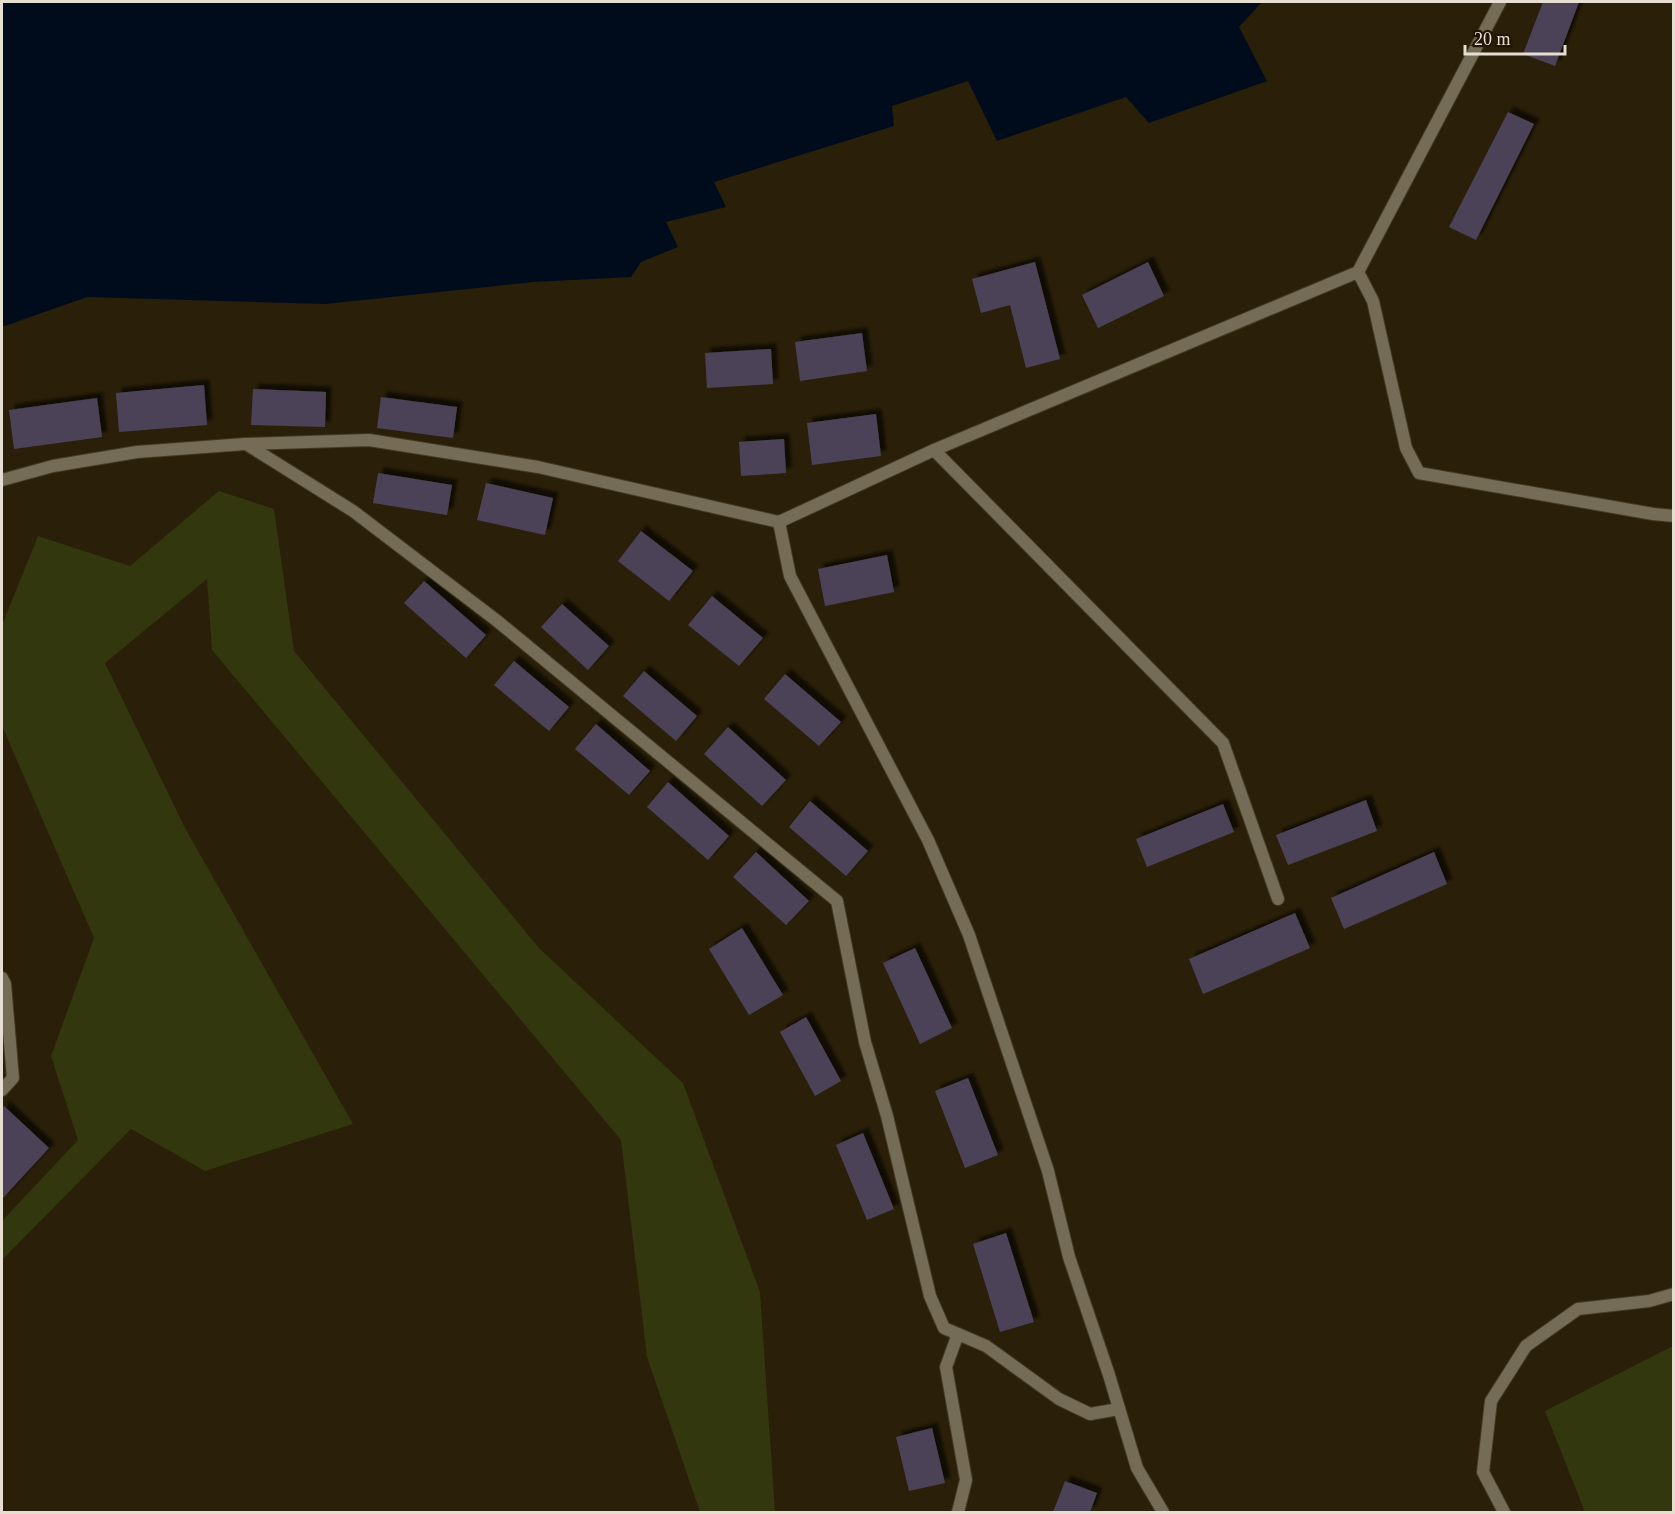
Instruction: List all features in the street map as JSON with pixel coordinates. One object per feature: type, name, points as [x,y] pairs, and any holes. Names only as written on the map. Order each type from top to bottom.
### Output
[{"type":"street","points":[[2,480],[53,466],[137,452],[245,444],[369,440],[538,467],[779,522],[934,450],[1358,272],[1500,2]]},
{"type":"street","points":[[1358,272],[1373,301],[1406,448],[1419,473],[1674,516]]},
{"type":"street","points":[[245,444],[353,511],[496,620],[837,902],[866,1042],[887,1116],[930,1296],[944,1328],[986,1346],[1059,1399],[1090,1414],[1119,1409]]},
{"type":"street","points":[[934,450],[1223,743],[1278,899]]},
{"type":"street","points":[[779,522],[790,576],[928,840],[969,935],[1048,1171],[1069,1257],[1137,1468],[1157,1509]]},
{"type":"street","points":[[2,978],[5,984],[13,1078],[2,1090]]},
{"type":"street","points":[[1504,1512],[1483,1472],[1491,1401],[1526,1346],[1578,1309],[1648,1300],[1674,1294]]},
{"type":"street","points":[[958,1334],[946,1368],[966,1480],[958,1512]]},
{"type":"green space","points":[[219,491],[274,509],[294,651],[539,948],[683,1083],[760,1292],[775,1512],[700,1512],[647,1357],[621,1140],[212,650],[207,579],[105,663],[185,828],[353,1124],[205,1171],[131,1129],[2,1260],[2,1221],[78,1140],[51,1056],[94,938],[2,726],[2,625],[38,536],[130,566]]},
{"type":"green space","points":[[1673,1346],[1673,1512],[1585,1512],[1545,1411]]},
{"type":"water","points":[[2,2],[1262,2],[1239,27],[1267,81],[1149,123],[1126,97],[997,141],[968,81],[892,106],[894,126],[714,182],[726,207],[666,222],[678,247],[641,262],[631,277],[533,282],[325,304],[87,297],[2,327]]},
{"type":"building","points":[[1543,2],[1579,2],[1555,66],[1523,54]]},
{"type":"building","points":[[1508,112],[1534,124],[1476,240],[1449,227]]},
{"type":"building","points":[[1035,262],[1060,359],[1026,368],[1010,305],[981,313],[972,279]]},
{"type":"building","points":[[1148,262],[1164,296],[1098,328],[1082,295]]},
{"type":"building","points":[[862,333],[867,371],[800,381],[795,342]]},
{"type":"building","points":[[771,349],[773,384],[707,388],[705,353]]},
{"type":"building","points":[[204,385],[207,425],[119,432],[116,393]]},
{"type":"building","points":[[253,389],[326,392],[325,427],[251,425]]},
{"type":"building","points":[[381,397],[457,407],[453,438],[377,428]]},
{"type":"building","points":[[97,398],[102,437],[14,449],[9,410]]},
{"type":"building","points":[[876,414],[881,456],[812,465],[807,423]]},
{"type":"building","points":[[784,439],[786,473],[741,476],[739,442]]},
{"type":"building","points":[[378,473],[452,485],[447,515],[373,503]]},
{"type":"building","points":[[486,483],[553,498],[545,535],[477,520]]},
{"type":"building","points":[[641,531],[693,571],[669,601],[618,561]]},
{"type":"building","points":[[887,555],[894,592],[825,606],[818,569]]},
{"type":"building","points":[[424,581],[486,635],[466,658],[404,603]]},
{"type":"building","points":[[712,596],[763,638],[739,666],[688,625]]},
{"type":"building","points":[[562,604],[609,646],[588,670],[541,627]]},
{"type":"building","points":[[514,661],[569,707],[549,731],[494,685]]},
{"type":"building","points":[[644,671],[697,716],[676,741],[623,696]]},
{"type":"building","points":[[785,674],[841,722],[819,746],[764,699]]},
{"type":"building","points":[[596,724],[650,771],[629,795],[575,749]]},
{"type":"building","points":[[728,727],[786,780],[762,806],[704,754]]},
{"type":"building","points":[[668,782],[729,836],[708,860],[647,807]]},
{"type":"building","points":[[1366,800],[1377,831],[1288,865],[1276,835]]},
{"type":"building","points":[[810,801],[868,851],[846,876],[789,827]]},
{"type":"building","points":[[1223,804],[1234,832],[1147,867],[1136,839]]},
{"type":"building","points":[[756,852],[809,901],[786,925],[733,877]]},
{"type":"building","points":[[1434,852],[1447,884],[1344,929],[1331,898]]},
{"type":"building","points":[[1295,913],[1310,948],[1203,994],[1189,959]]},
{"type":"building","points":[[742,928],[783,995],[749,1015],[709,949]]},
{"type":"building","points":[[915,948],[952,1028],[920,1044],[883,963]]},
{"type":"building","points":[[806,1017],[841,1081],[815,1096],[780,1032]]},
{"type":"building","points":[[968,1078],[998,1155],[965,1168],[935,1091]]},
{"type":"building","points":[[4,1106],[49,1148],[2,1199],[2,1109]]},
{"type":"building","points":[[863,1133],[894,1209],[867,1220],[836,1145]]},
{"type":"building","points":[[1006,1233],[1034,1322],[1000,1332],[973,1244]]},
{"type":"building","points":[[932,1428],[945,1483],[909,1491],[896,1437]]},
{"type":"building","points":[[1065,1481],[1097,1493],[1090,1512],[1053,1512]]}]
